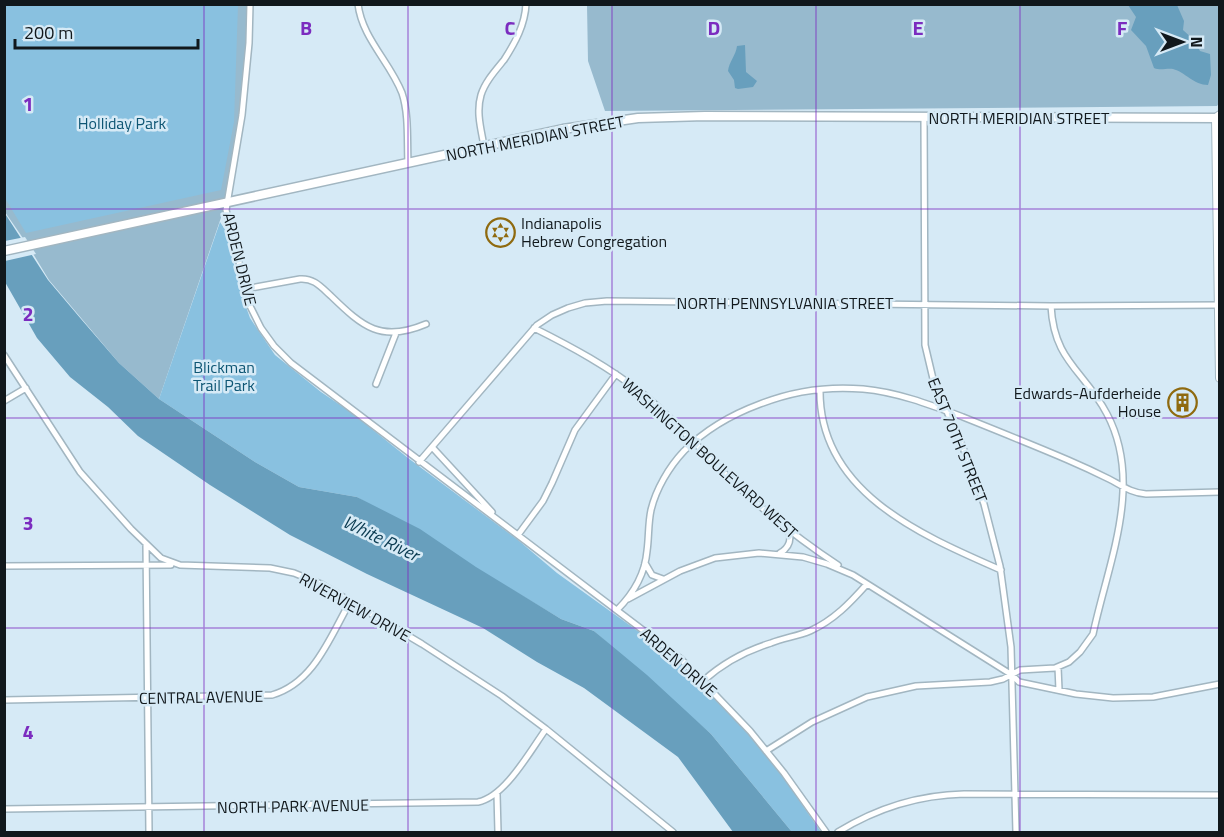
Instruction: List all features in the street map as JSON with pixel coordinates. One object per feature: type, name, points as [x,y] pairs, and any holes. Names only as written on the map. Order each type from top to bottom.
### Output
[{"type":"main road","name":"NORTH MERIDIAN STREET","points":[[4,251],[574,127],[645,118],[705,116],[1218,117]]},
{"type":"main road","points":[[1218,117],[1220,378]]},
{"type":"street","points":[[226,203],[232,184],[240,132],[250,4]]},
{"type":"street","points":[[358,4],[367,32],[392,72],[403,95],[408,163]]},
{"type":"street","points":[[484,146],[479,119],[481,97],[488,81],[518,36],[523,24],[526,4]]},
{"type":"street","name":"EAST 70TH STREET","points":[[924,117],[924,334],[927,359],[934,384],[978,484],[1001,570],[1010,634],[1016,832]]},
{"type":"street","name":"ARDEN DRIVE","points":[[226,203],[245,289],[256,321],[279,352],[419,462],[681,659],[766,751],[800,793],[826,832]]},
{"type":"street","points":[[245,289],[300,279],[311,280],[319,284],[337,302],[371,328],[382,333],[396,333],[426,324]]},
{"type":"street","name":"NORTH PENNSYLVANIA STREET","points":[[419,462],[534,328],[559,311],[576,305],[597,302],[1051,306],[1219,305]]},
{"type":"street","points":[[766,751],[812,722],[867,697],[916,686],[992,682],[1020,670],[1044,670],[1058,667],[1080,652],[1093,634],[1119,525],[1123,487],[1122,460],[1115,433],[1098,398],[1073,369],[1062,351],[1054,332],[1051,306]]},
{"type":"street","name":"WASHINGTON BOULEVARD WEST","points":[[534,328],[572,347],[616,374],[643,395],[733,481],[788,528],[853,575]]},
{"type":"street","points":[[376,384],[396,333]]},
{"type":"street","name":"RIVERVIEW DRIVE","points":[[4,355],[80,472],[146,544],[165,560],[185,565],[275,568],[313,581],[460,668],[546,729],[665,830],[673,832]]},
{"type":"street","points":[[518,535],[543,501],[575,430],[616,374]]},
{"type":"street","points":[[4,401],[26,388]]},
{"type":"street","points":[[617,610],[627,600],[637,584],[645,563],[654,500],[668,472],[694,442],[722,422],[752,407],[780,397],[846,388],[904,397],[946,411],[1073,462],[1123,487],[1143,494],[1220,492]]},
{"type":"street","points":[[820,390],[826,436],[838,461],[854,481],[879,503],[922,532],[1001,570]]},
{"type":"street","name":"ARDEN DRIVE","points":[[432,447],[501,522]]},
{"type":"street","points":[[778,553],[787,547],[790,541],[788,528]]},
{"type":"street","points":[[146,544],[149,832]]},
{"type":"street","points":[[627,600],[689,567],[715,558],[746,553],[778,553],[812,559],[853,575],[1012,675],[1019,682],[1085,696],[1133,698],[1161,696],[1220,684]]},
{"type":"street","points":[[645,563],[652,575],[665,579]]},
{"type":"street","points":[[4,566],[185,565]]},
{"type":"street","points":[[703,681],[720,666],[745,652],[771,642],[803,634],[826,622],[846,607],[867,584]]},
{"type":"street","name":"CENTRAL AVENUE","points":[[4,700],[264,697],[288,690],[313,668],[350,602]]},
{"type":"street","points":[[1058,667],[1059,690]]},
{"type":"street","points":[[498,832],[497,794],[546,729]]},
{"type":"street","name":"NORTH PARK AVENUE","points":[[4,808],[474,803],[487,800],[497,794]]},
{"type":"street","points":[[838,832],[873,813],[917,799],[950,795],[1220,795]]},
{"type":"green space","name":"Holliday Park","points":[[5,4],[238,5],[234,122],[221,190],[26,233],[5,198]]},
{"type":"green space","name":"Holliday Park","points":[[4,5],[249,5],[249,30],[239,141],[226,203],[159,399],[119,363],[49,280],[5,212]]},
{"type":"green space","points":[[587,5],[1219,5],[1219,103],[1217,106],[605,111],[588,61]]},
{"type":"green space","name":"Blickman Trail Park","points":[[220,222],[226,231],[240,290],[250,318],[275,355],[518,540],[557,573],[660,647],[693,675],[725,707],[777,768],[821,832],[792,832],[711,734],[594,631],[561,619],[357,497],[299,487],[255,462],[159,399]]},
{"type":"water","points":[[1128,5],[1177,5],[1184,21],[1183,30],[1194,40],[1200,51],[1210,54],[1211,75],[1208,85],[1198,83],[1173,69],[1154,68],[1146,46],[1131,30],[1136,17]]},
{"type":"water","points":[[745,45],[746,72],[757,81],[753,87],[738,89],[735,88],[734,80],[728,71],[737,46]]},
{"type":"water","name":"White River","points":[[4,212],[48,280],[119,363],[159,399],[255,462],[299,487],[357,497],[420,529],[476,567],[561,619],[594,631],[647,675],[711,734],[792,832],[733,832],[678,757],[584,688],[483,628],[290,535],[138,436],[108,407],[70,377],[37,338],[5,282]]},
{"type":"pier","points":[[25,237],[36,254],[5,261],[5,241]]},
{"type":"place","name":"Indianapolis Hebrew Congregation","points":[[500,232]]},
{"type":"place","name":"Edwards-Aufderheide House","points":[[1182,402]]}]
